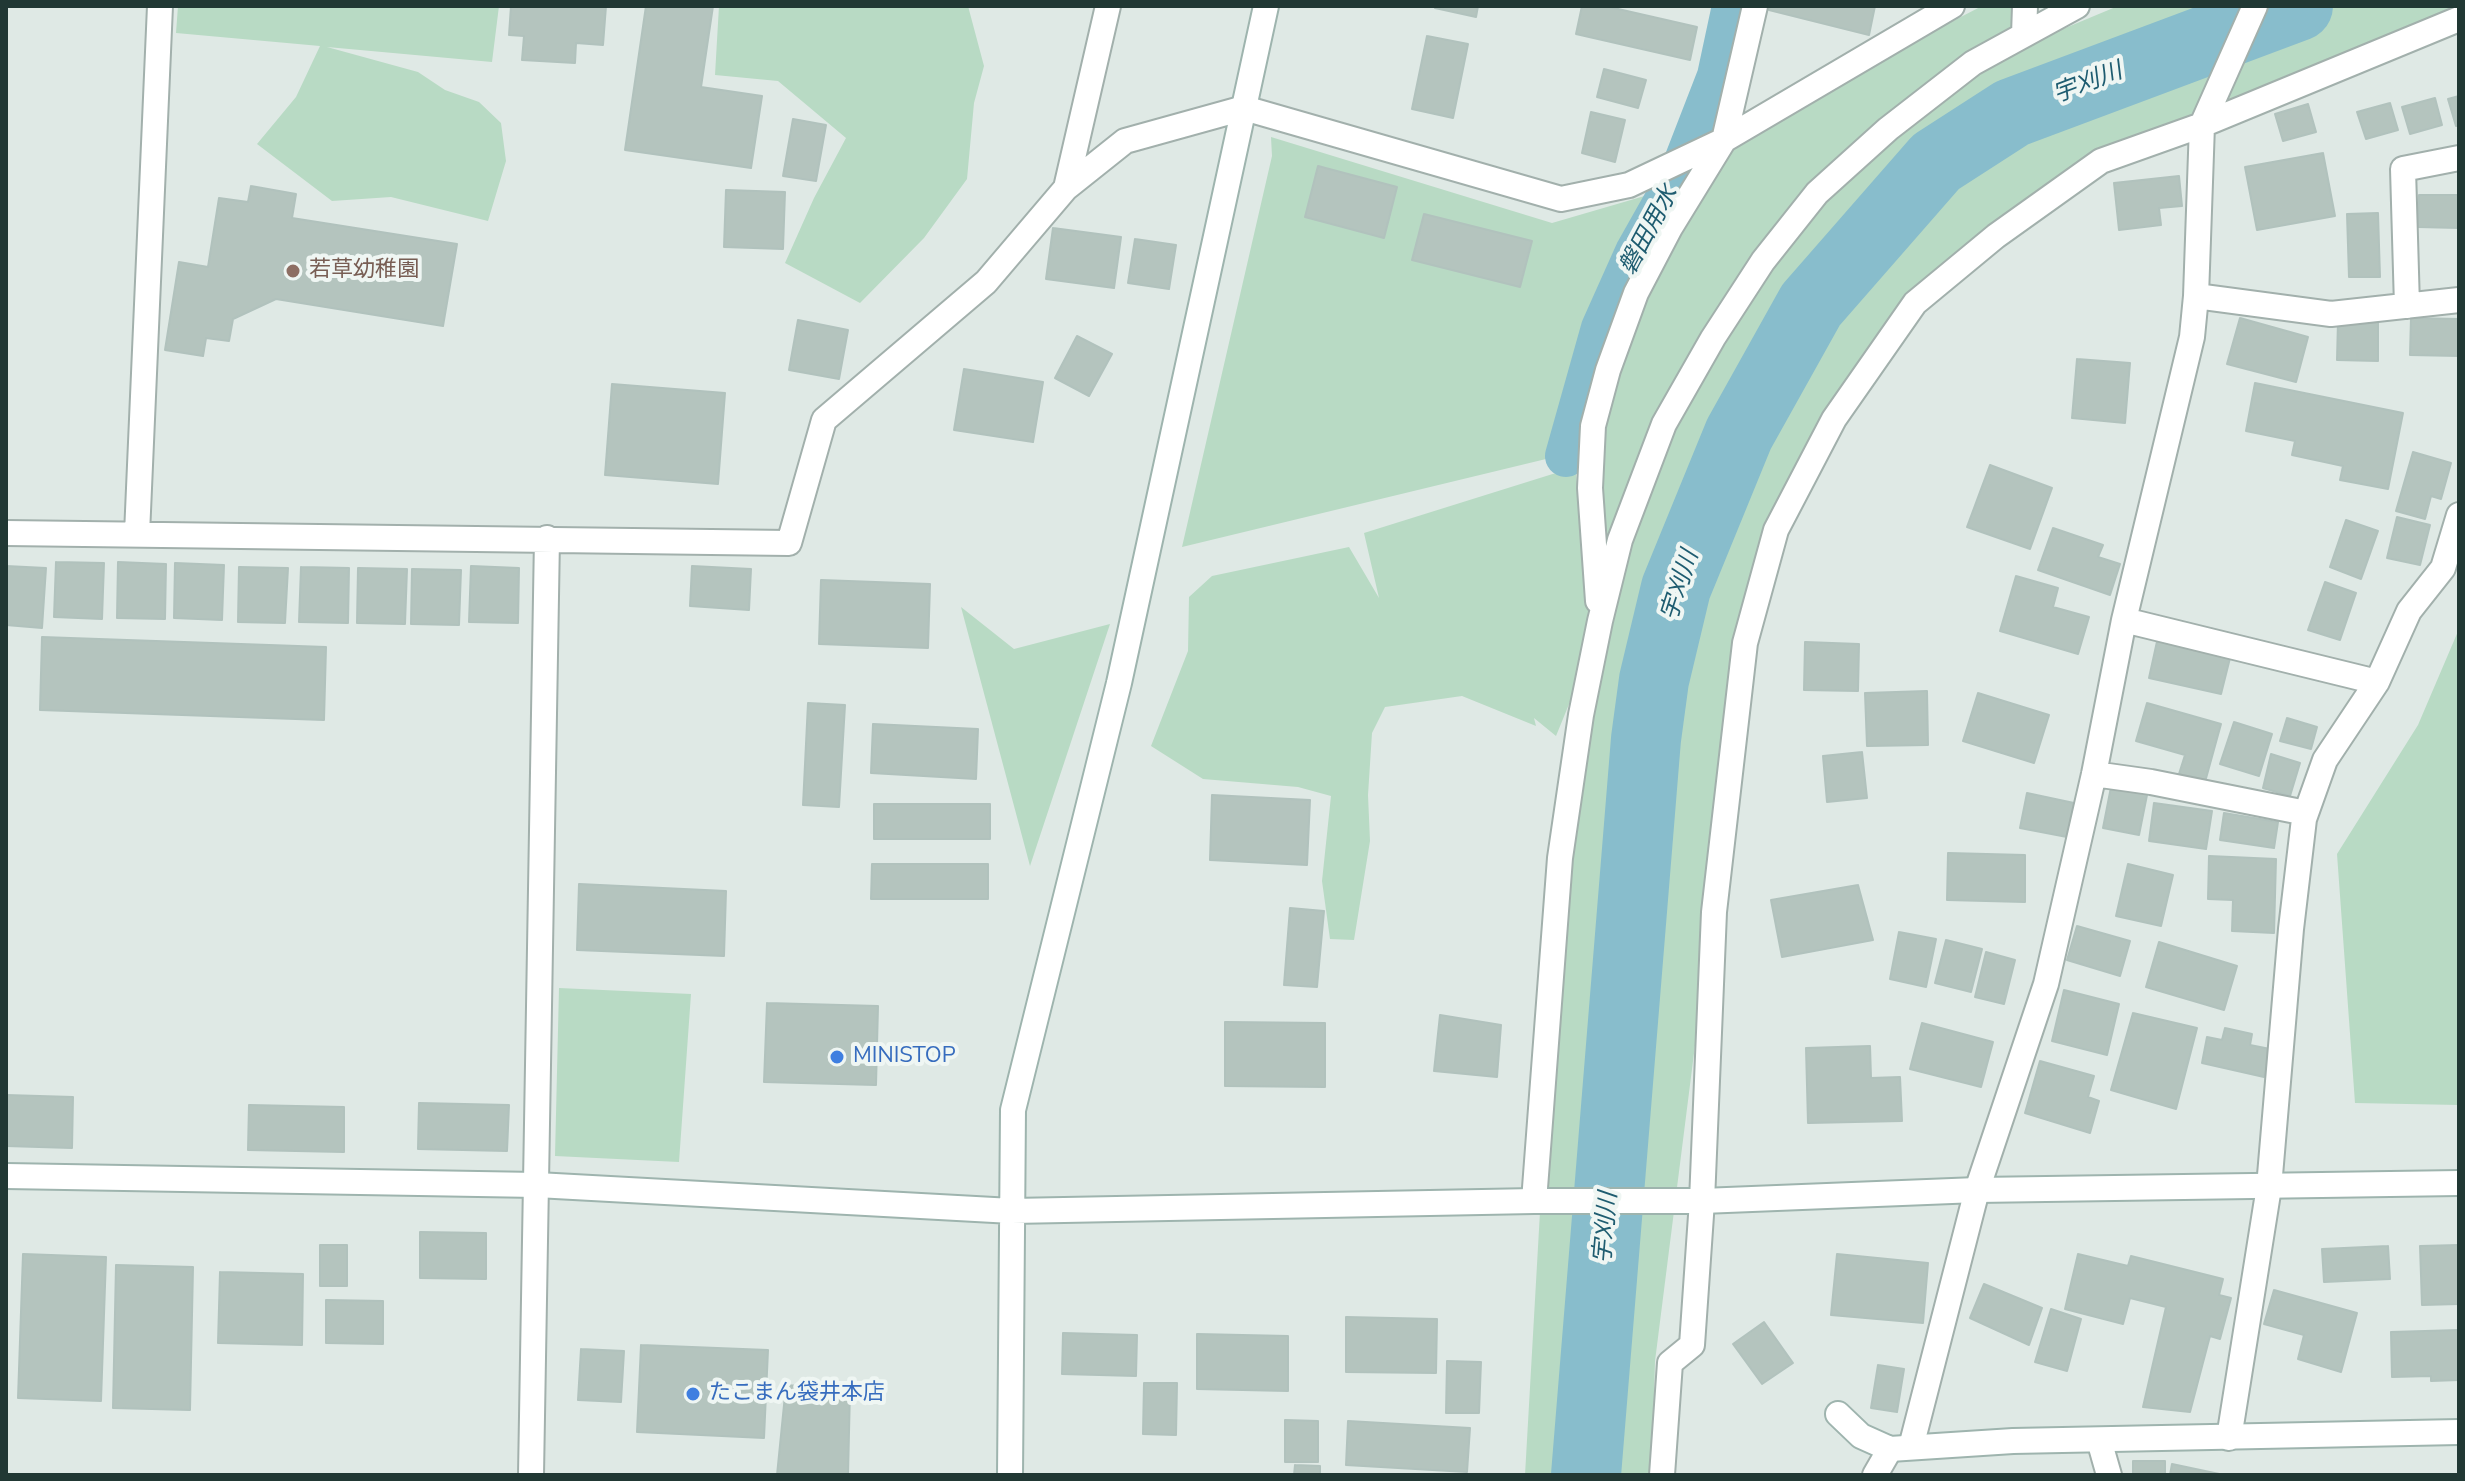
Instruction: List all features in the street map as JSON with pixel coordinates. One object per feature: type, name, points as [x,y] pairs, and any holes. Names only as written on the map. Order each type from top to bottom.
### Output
[{"type":"street","points":[[137,534],[160,6]]},
{"type":"street","points":[[1066,188],[1108,6]]},
{"type":"street","points":[[1010,1475],[1013,1110],[1119,683],[1266,6]]},
{"type":"street","points":[[1600,621],[1590,488],[1593,426],[1608,370],[1636,293],[1670,228],[1724,140],[1755,6]]},
{"type":"street","points":[[6,533],[789,543],[824,420],[986,282],[1066,188],[1125,141],[1244,108],[1561,199],[1629,185],[1724,140],[1952,6]]},
{"type":"street","points":[[2024,35],[2025,6]]},
{"type":"street","points":[[1542,1201],[1560,858],[1581,715],[1620,540],[1664,424],[1713,338],[1763,261],[1817,193],[1888,129],[1973,63],[2077,6]]},
{"type":"street","points":[[1875,1475],[1900,1448],[1977,1190],[2046,984],[2094,774],[2124,620],[2192,337],[2207,114],[2255,6]]},
{"type":"street","points":[[1662,1475],[1670,1363],[1692,1345],[1702,1201],[1714,912],[1745,643],[1776,530],[1834,419],[1915,303],[1996,236],[2101,161],[2207,114],[2459,19]]},
{"type":"street","points":[[2407,306],[2403,169],[2459,158]]},
{"type":"street","points":[[2196,296],[2331,314],[2459,300]]},
{"type":"street","points":[[2229,1438],[2269,1187],[2291,929],[2306,813],[2325,760],[2377,682],[2409,611],[2443,568],[2459,515]]},
{"type":"street","points":[[531,1475],[547,538]]},
{"type":"street","points":[[2124,620],[2377,682]]},
{"type":"street","points":[[2094,774],[2151,782],[2306,813]]},
{"type":"street","points":[[6,1176],[537,1185],[1012,1211],[1702,1201],[1977,1190],[2459,1183]]},
{"type":"street","points":[[1838,1414],[1861,1436],[1900,1448],[2013,1441],[2459,1432]]},
{"type":"street","points":[[2099,1440],[2109,1475]]},
{"type":"green space","points":[[178,6],[499,6],[492,62],[327,47],[418,72],[445,90],[479,102],[501,123],[506,161],[488,221],[391,197],[332,201],[257,144],[296,97],[320,46],[176,33]]},
{"type":"green space","points":[[719,6],[968,6],[984,66],[974,103],[967,179],[924,238],[860,303],[785,263],[814,198],[846,138],[778,81],[715,75]]},
{"type":"green space","points":[[1982,6],[2025,6],[2024,35],[1972,67],[2118,6],[2459,6],[2459,18],[2101,161],[1975,253],[1846,385],[1757,556],[1655,1361],[1652,1475],[1525,1475],[1558,896],[1610,579],[1592,450],[1641,283],[1724,140]]},
{"type":"green space","points":[[1271,137],[1552,223],[1648,195],[1592,329],[1546,459],[1182,547],[1272,156]]},
{"type":"green space","points":[[1575,467],[1596,638],[1556,736],[1534,718],[1536,726],[1462,696],[1385,707],[1372,733],[1368,795],[1370,841],[1354,940],[1330,939],[1322,881],[1331,796],[1298,787],[1203,779],[1151,746],[1188,651],[1189,597],[1212,576],[1349,547],[1379,598],[1364,533]]},
{"type":"green space","points":[[961,607],[1014,649],[1110,624],[1030,866]]},
{"type":"green space","points":[[2459,629],[2459,1105],[2355,1103],[2337,854],[2418,725]]},
{"type":"green space","points":[[559,988],[691,994],[679,1162],[555,1156]]},
{"type":"building","points":[[511,6],[606,6],[603,45],[576,43],[575,63],[522,60],[524,36],[509,35]]},
{"type":"building","points":[[646,6],[713,6],[701,87],[762,96],[751,168],[625,150]]},
{"type":"building","points":[[1435,6],[1478,6],[1476,17]]},
{"type":"building","points":[[1582,6],[1605,6],[1697,27],[1690,60],[1576,34]]},
{"type":"building","points":[[1770,6],[1875,6],[1869,35],[1769,10]]},
{"type":"building","points":[[1427,36],[1468,44],[1453,118],[1412,109]]},
{"type":"building","points":[[1604,69],[1646,80],[1638,108],[1597,97]]},
{"type":"building","points":[[2459,96],[2459,125],[2456,126],[2448,99]]},
{"type":"building","points":[[2435,98],[2442,125],[2410,134],[2402,107]]},
{"type":"building","points":[[2390,103],[2398,130],[2366,139],[2357,112]]},
{"type":"building","points":[[2308,104],[2316,132],[2283,141],[2275,114]]},
{"type":"building","points":[[1591,112],[1625,120],[1615,162],[1582,153]]},
{"type":"building","points":[[793,119],[826,125],[816,181],[783,176]]},
{"type":"building","points":[[2323,153],[2335,216],[2257,230],[2245,167]]},
{"type":"building","points":[[1318,166],[1397,187],[1384,238],[1305,217]]},
{"type":"building","points":[[2179,176],[2182,206],[2159,208],[2161,225],[2119,230],[2114,183]]},
{"type":"building","points":[[251,186],[296,194],[292,218],[457,244],[443,326],[276,299],[233,319],[229,341],[206,338],[203,356],[165,350],[179,262],[208,267],[219,198],[248,202]]},
{"type":"building","points":[[726,190],[785,192],[783,249],[724,247]]},
{"type":"building","points":[[2419,195],[2459,195],[2459,228],[2418,227]]},
{"type":"building","points":[[2378,213],[2380,277],[2349,277],[2347,214]]},
{"type":"building","points":[[1424,214],[1532,241],[1520,287],[1412,260]]},
{"type":"building","points":[[1053,228],[1121,237],[1114,288],[1046,279]]},
{"type":"building","points":[[1135,239],[1176,245],[1169,289],[1128,283]]},
{"type":"building","points":[[2240,318],[2308,337],[2296,382],[2227,364]]},
{"type":"building","points":[[2411,318],[2459,319],[2459,356],[2410,355]]},
{"type":"building","points":[[798,320],[848,330],[839,379],[789,370]]},
{"type":"building","points":[[2338,321],[2378,321],[2378,361],[2337,360]]},
{"type":"building","points":[[1077,336],[1112,354],[1089,396],[1055,378]]},
{"type":"building","points":[[2077,359],[2130,363],[2125,423],[2072,418]]},
{"type":"building","points":[[964,369],[1043,382],[1033,442],[954,430]]},
{"type":"building","points":[[2255,383],[2403,413],[2388,489],[2340,480],[2343,466],[2292,455],[2295,441],[2246,431]]},
{"type":"building","points":[[612,384],[725,393],[718,484],[605,475]]},
{"type":"building","points":[[2413,452],[2451,463],[2441,499],[2431,496],[2425,519],[2396,511]]},
{"type":"building","points":[[1990,465],[2052,488],[2030,549],[1967,527]]},
{"type":"building","points":[[2397,517],[2430,525],[2420,565],[2387,558]]},
{"type":"building","points":[[2346,520],[2378,531],[2361,579],[2330,567]]},
{"type":"building","points":[[2053,528],[2103,545],[2098,557],[2120,564],[2110,595],[2038,570]]},
{"type":"building","points":[[56,562],[104,563],[102,619],[54,617]]},
{"type":"building","points":[[118,562],[166,564],[165,619],[117,618]]},
{"type":"building","points":[[175,563],[224,565],[222,620],[174,618]]},
{"type":"building","points":[[6,566],[46,568],[42,628],[6,625]]},
{"type":"building","points":[[471,566],[519,568],[518,623],[469,622]]},
{"type":"building","points":[[692,566],[751,569],[749,610],[690,606]]},
{"type":"building","points":[[239,567],[288,568],[285,623],[238,622]]},
{"type":"building","points":[[301,567],[349,568],[348,623],[299,622]]},
{"type":"building","points":[[358,568],[407,569],[405,624],[357,623]]},
{"type":"building","points":[[412,569],[461,570],[459,625],[411,624]]},
{"type":"building","points":[[2016,576],[2058,588],[2053,607],[2089,617],[2078,654],[2000,631]]},
{"type":"building","points":[[821,580],[930,584],[928,648],[819,644]]},
{"type":"building","points":[[2325,582],[2356,593],[2340,640],[2308,630]]},
{"type":"building","points":[[42,637],[326,647],[324,720],[40,710]]},
{"type":"building","points":[[2158,637],[2231,654],[2221,694],[2149,678]]},
{"type":"building","points":[[1805,642],[1859,644],[1858,691],[1804,690]]},
{"type":"building","points":[[1927,691],[1928,745],[1867,746],[1865,693]]},
{"type":"building","points":[[1978,693],[2049,715],[2034,763],[1963,741]]},
{"type":"building","points":[[808,703],[845,705],[839,807],[803,805]]},
{"type":"building","points":[[2147,703],[2221,724],[2205,782],[2179,774],[2185,755],[2136,741]]},
{"type":"building","points":[[2287,718],[2317,727],[2311,749],[2280,741]]},
{"type":"building","points":[[2234,722],[2272,734],[2259,776],[2220,764]]},
{"type":"building","points":[[873,724],[978,729],[976,779],[871,773]]},
{"type":"building","points":[[1862,752],[1867,798],[1827,802],[1823,756]]},
{"type":"building","points":[[2271,754],[2300,763],[2290,796],[2263,788]]},
{"type":"building","points":[[2112,782],[2148,790],[2139,835],[2103,828]]},
{"type":"building","points":[[2027,793],[2074,803],[2067,837],[2020,828]]},
{"type":"building","points":[[1212,795],[1310,800],[1307,865],[1210,860]]},
{"type":"building","points":[[2154,803],[2212,811],[2206,849],[2149,841]]},
{"type":"building","points":[[874,804],[990,804],[990,839],[874,839]]},
{"type":"building","points":[[2224,813],[2278,822],[2274,848],[2220,840]]},
{"type":"building","points":[[1948,853],[2025,855],[2025,902],[1947,900]]},
{"type":"building","points":[[2209,856],[2276,859],[2274,933],[2232,931],[2233,900],[2208,899]]},
{"type":"building","points":[[872,864],[988,864],[988,899],[871,899]]},
{"type":"building","points":[[2128,864],[2173,875],[2161,926],[2116,916]]},
{"type":"building","points":[[579,884],[726,891],[724,956],[577,950]]},
{"type":"building","points":[[1858,885],[1873,940],[1782,957],[1771,900]]},
{"type":"building","points":[[1290,908],[1324,911],[1317,987],[1284,985]]},
{"type":"building","points":[[2077,926],[2130,941],[2120,976],[2067,960]]},
{"type":"building","points":[[1899,932],[1936,939],[1926,987],[1890,979]]},
{"type":"building","points":[[1946,940],[1982,949],[1971,992],[1935,983]]},
{"type":"building","points":[[2159,942],[2237,966],[2224,1010],[2146,987]]},
{"type":"building","points":[[1986,952],[2015,960],[2004,1004],[1975,997]]},
{"type":"building","points":[[2064,990],[2119,1004],[2107,1055],[2052,1041]]},
{"type":"building","points":[[767,1003],[878,1006],[876,1085],[764,1082]]},
{"type":"building","points":[[2133,1013],[2197,1028],[2176,1109],[2111,1090]]},
{"type":"building","points":[[1440,1015],[1501,1025],[1497,1077],[1434,1071]]},
{"type":"building","points":[[1225,1022],[1325,1023],[1325,1087],[1225,1086]]},
{"type":"building","points":[[1922,1023],[1993,1042],[1981,1087],[1910,1069]]},
{"type":"building","points":[[2225,1028],[2252,1034],[2250,1045],[2270,1049],[2264,1077],[2202,1063],[2207,1037],[2222,1040]]},
{"type":"building","points":[[1870,1046],[1871,1078],[1900,1077],[1902,1121],[1808,1123],[1806,1048]]},
{"type":"building","points":[[2040,1061],[2094,1076],[2088,1097],[2099,1101],[2090,1133],[2025,1113]]},
{"type":"building","points":[[6,1095],[73,1097],[72,1148],[6,1146]]},
{"type":"building","points":[[419,1103],[509,1105],[507,1151],[418,1149]]},
{"type":"building","points":[[249,1105],[344,1107],[344,1152],[248,1150]]},
{"type":"building","points":[[420,1232],[486,1233],[486,1279],[420,1278]]},
{"type":"building","points":[[320,1245],[347,1245],[347,1286],[320,1286]]},
{"type":"building","points":[[2459,1245],[2459,1304],[2422,1305],[2420,1246]]},
{"type":"building","points":[[2388,1246],[2390,1279],[2324,1282],[2322,1249]]},
{"type":"building","points":[[23,1254],[106,1257],[101,1401],[18,1398]]},
{"type":"building","points":[[1837,1254],[1928,1263],[1923,1323],[1831,1315]]},
{"type":"building","points":[[2078,1254],[2128,1266],[2131,1256],[2223,1279],[2219,1295],[2231,1298],[2220,1339],[2210,1336],[2190,1412],[2143,1407],[2166,1307],[2130,1298],[2123,1324],[2065,1309]]},
{"type":"building","points":[[116,1265],[193,1267],[190,1410],[113,1408]]},
{"type":"building","points":[[220,1272],[303,1274],[302,1345],[218,1343]]},
{"type":"building","points":[[1984,1284],[2042,1308],[2029,1345],[1970,1318]]},
{"type":"building","points":[[2274,1290],[2357,1313],[2341,1372],[2298,1359],[2304,1335],[2264,1324]]},
{"type":"building","points":[[326,1300],[383,1301],[383,1344],[326,1343]]},
{"type":"building","points":[[2051,1309],[2081,1319],[2067,1371],[2035,1362]]},
{"type":"building","points":[[1346,1317],[1437,1319],[1436,1373],[1346,1372]]},
{"type":"building","points":[[1764,1322],[1793,1363],[1762,1384],[1733,1344]]},
{"type":"building","points":[[2459,1330],[2459,1380],[2431,1381],[2431,1376],[2392,1377],[2391,1332]]},
{"type":"building","points":[[1063,1333],[1137,1335],[1136,1376],[1062,1374]]},
{"type":"building","points":[[1197,1334],[1288,1336],[1288,1391],[1197,1389]]},
{"type":"building","points":[[641,1345],[768,1350],[764,1438],[637,1432]]},
{"type":"building","points":[[581,1349],[624,1351],[621,1402],[578,1400]]},
{"type":"building","points":[[1447,1361],[1481,1362],[1479,1413],[1446,1413]]},
{"type":"building","points":[[1878,1365],[1904,1369],[1897,1412],[1871,1408]]},
{"type":"building","points":[[1144,1383],[1177,1383],[1176,1435],[1143,1434]]},
{"type":"building","points":[[786,1385],[850,1390],[848,1475],[777,1475]]},
{"type":"building","points":[[1285,1420],[1318,1421],[1318,1462],[1285,1462]]},
{"type":"building","points":[[1348,1421],[1470,1428],[1467,1472],[1346,1465]]},
{"type":"building","points":[[2133,1461],[2165,1461],[2165,1475],[2133,1475]]},
{"type":"building","points":[[2172,1464],[2224,1475],[2170,1475]]},
{"type":"building","points":[[1295,1465],[1320,1466],[1320,1475],[1294,1475]]},
{"type":"waterway","name":"磐田用水","points":[[1566,456],[1602,328],[1636,252],[1680,174],[1718,76],[1733,6]]},
{"type":"waterway","name":"宇刈川","points":[[1586,1475],[1646,739],[1654,680],[1676,588],[1739,434],[1811,305],[1936,162],[2012,113],[2298,6]]},
{"type":"place","name":"若草幼稚園","points":[[293,271]]},
{"type":"place","name":"MINISTOP","points":[[837,1057]]},
{"type":"place","name":"たこまん袋井本店","points":[[693,1394]]}]
